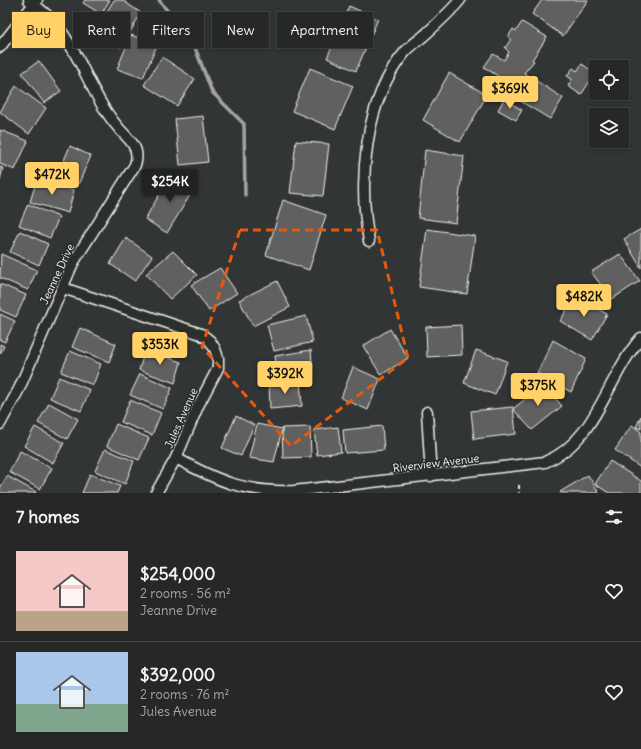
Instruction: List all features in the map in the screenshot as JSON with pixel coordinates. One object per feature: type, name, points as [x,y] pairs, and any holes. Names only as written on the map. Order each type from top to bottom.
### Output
[{"type":"street","points":[[369,241],[365,209],[364,172],[369,136],[378,104],[386,83],[406,52],[460,0]]},
{"type":"street","points":[[0,47],[33,1]]},
{"type":"street","name":"Jeanne Drive","points":[[0,424],[19,389],[82,247],[136,165],[137,153],[133,143],[106,114],[67,39],[50,18],[33,1]]},
{"type":"street","name":"Jules Avenue","points":[[63,288],[201,334],[210,341],[218,358],[218,368],[198,406],[176,458],[156,493]]},
{"type":"street","name":"Riverview Avenue","points":[[176,458],[221,482],[243,489],[263,492],[294,491],[530,465],[545,462],[563,453],[580,438],[588,428],[625,360],[641,338]]},
{"type":"street","points":[[427,412],[431,476]]},
{"type":"path","points":[[519,485],[519,493]]},
{"type":"highlighted area","points":[[240,230],[377,230],[408,358],[291,446],[202,347]]},
{"type":"building","points":[[85,0],[110,0],[102,12],[98,12],[83,3]]},
{"type":"building","points":[[114,0],[122,0],[140,12],[138,12],[138,18],[130,32],[130,12],[107,12]]},
{"type":"building","points":[[542,0],[588,0],[563,36],[532,14]]},
{"type":"building","points":[[349,6],[362,12],[346,12]]},
{"type":"building","points":[[373,17],[378,19],[373,31]]},
{"type":"building","points":[[522,22],[547,37],[532,60],[534,61],[524,73],[563,98],[550,119],[502,90],[507,82],[484,67],[493,54],[504,60],[509,52],[505,48],[511,39],[508,37],[513,29],[516,31]]},
{"type":"building","points":[[131,35],[138,38],[138,48],[156,48],[143,78],[117,69],[126,48],[130,48]]},
{"type":"building","points":[[331,48],[366,48],[356,71],[327,58]]},
{"type":"building","points":[[162,57],[195,79],[177,106],[144,85]]},
{"type":"building","points":[[39,61],[61,91],[44,103],[22,73]]},
{"type":"building","points":[[582,64],[589,69],[589,82],[581,95],[568,86],[572,79],[567,76],[573,68],[577,71]]},
{"type":"building","points":[[310,68],[353,86],[335,129],[292,111]]},
{"type":"building","points":[[449,73],[487,95],[460,142],[423,120]]},
{"type":"building","points":[[16,86],[46,108],[29,134],[0,112]]},
{"type":"building","points":[[504,99],[522,110],[516,120],[498,110]]},
{"type":"building","points":[[203,116],[208,162],[180,165],[175,119]]},
{"type":"building","points":[[0,130],[28,141],[15,170],[0,164]]},
{"type":"building","points":[[296,141],[329,144],[323,196],[290,193]]},
{"type":"building","points":[[70,146],[91,156],[77,187],[57,177]]},
{"type":"building","points":[[425,150],[464,156],[456,223],[418,218]]},
{"type":"building","points":[[0,167],[3,168],[0,180]]},
{"type":"building","points":[[172,173],[195,187],[167,233],[145,219]]},
{"type":"building","points":[[37,179],[74,190],[68,213],[30,202]]},
{"type":"building","points":[[283,200],[326,215],[309,270],[266,255]]},
{"type":"building","points":[[28,204],[59,217],[50,238],[19,225]]},
{"type":"building","points":[[427,229],[475,236],[467,294],[419,287]]},
{"type":"building","points":[[641,229],[641,268],[624,239]]},
{"type":"building","points":[[20,231],[48,244],[39,265],[10,252]]},
{"type":"building","points":[[126,238],[152,256],[135,281],[110,264]]},
{"type":"building","points":[[173,251],[197,275],[170,299],[146,274]]},
{"type":"building","points":[[1,254],[37,270],[28,290],[0,278]]},
{"type":"building","points":[[620,254],[640,281],[612,299],[591,272]]},
{"type":"building","points":[[220,268],[237,293],[209,311],[191,285]]},
{"type":"building","points":[[277,281],[290,307],[253,326],[239,300]]},
{"type":"building","points":[[0,284],[26,295],[16,317],[0,310]]},
{"type":"building","points":[[575,296],[607,314],[592,340],[560,321]]},
{"type":"building","points":[[0,314],[15,321],[5,342],[0,340]]},
{"type":"building","points":[[306,316],[313,342],[274,351],[267,325]]},
{"type":"building","points":[[461,325],[462,355],[427,357],[426,327]]},
{"type":"building","points":[[80,328],[116,344],[109,362],[72,347]]},
{"type":"building","points":[[390,329],[408,358],[381,375],[363,346]]},
{"type":"building","points":[[553,340],[586,359],[571,392],[537,373]]},
{"type":"building","points":[[0,344],[4,346],[0,354]]},
{"type":"building","points":[[145,350],[181,362],[175,383],[139,370]]},
{"type":"building","points":[[311,350],[313,376],[278,381],[275,356]]},
{"type":"building","points":[[476,350],[507,361],[495,395],[464,383]]},
{"type":"building","points":[[70,351],[101,364],[93,385],[61,372]]},
{"type":"building","points":[[353,367],[380,379],[368,410],[341,398]]},
{"type":"building","points":[[140,374],[172,388],[163,409],[130,395]]},
{"type":"building","points":[[59,377],[90,390],[81,411],[50,398]]},
{"type":"building","points":[[300,381],[302,406],[270,409],[269,383]]},
{"type":"building","points":[[543,384],[562,406],[532,430],[513,409]]},
{"type":"building","points":[[130,400],[161,413],[152,435],[121,422]]},
{"type":"building","points":[[49,403],[78,419],[67,439],[38,423]]},
{"type":"building","points":[[513,407],[516,434],[474,439],[471,411]]},
{"type":"building","points":[[236,416],[254,425],[241,456],[222,448]]},
{"type":"building","points":[[641,416],[641,429],[636,427]]},
{"type":"building","points":[[116,424],[149,438],[139,460],[107,446]]},
{"type":"building","points":[[257,424],[282,429],[274,462],[249,458]]},
{"type":"building","points":[[632,425],[641,432],[641,468],[615,450]]},
{"type":"building","points":[[382,426],[384,450],[345,453],[343,430]]},
{"type":"building","points":[[35,427],[64,443],[53,463],[24,446]]},
{"type":"building","points":[[310,427],[311,457],[283,458],[282,428]]},
{"type":"building","points":[[338,427],[341,452],[317,455],[314,430]]},
{"type":"building","points":[[105,449],[134,461],[125,484],[95,471]]},
{"type":"building","points":[[20,451],[52,468],[40,489],[9,472]]},
{"type":"building","points":[[610,461],[641,481],[641,493],[609,493],[595,484]]},
{"type":"building","points":[[90,474],[120,486],[117,493],[82,493]]},
{"type":"building","points":[[588,475],[599,493],[560,492]]},
{"type":"building","points":[[7,476],[36,492],[0,493],[0,488]]},
{"type":"waterway","points":[[159,0],[194,45],[212,92],[244,124],[245,195]]}]
